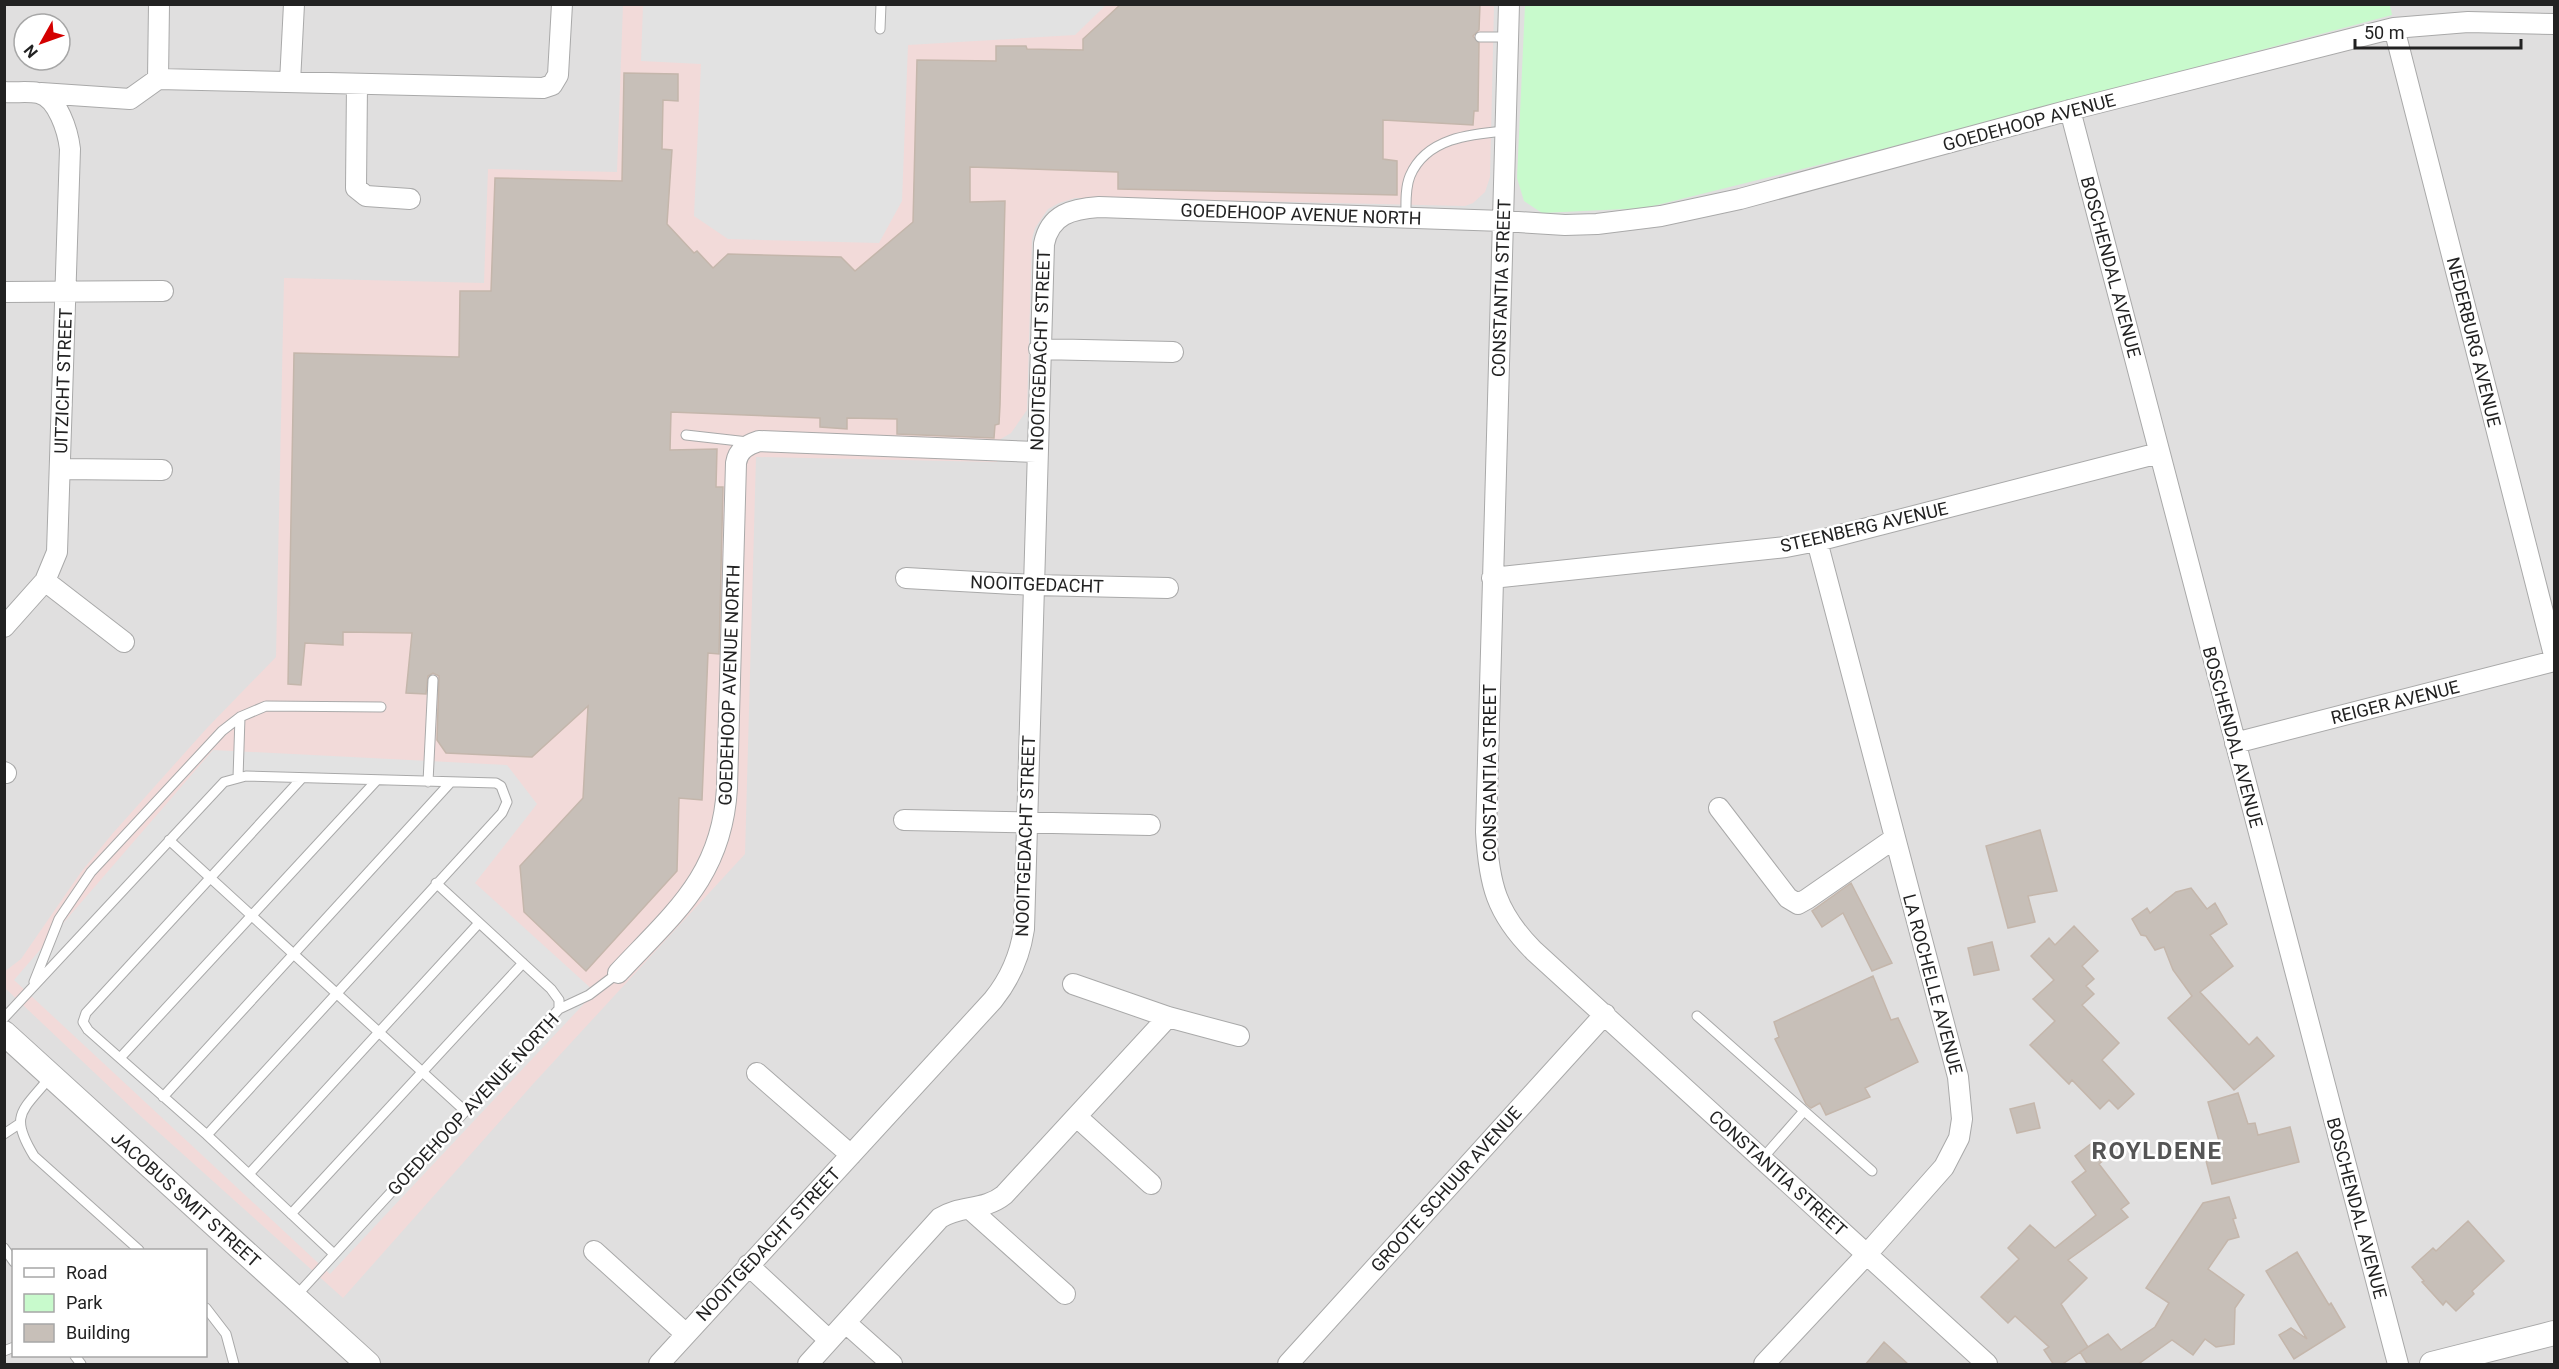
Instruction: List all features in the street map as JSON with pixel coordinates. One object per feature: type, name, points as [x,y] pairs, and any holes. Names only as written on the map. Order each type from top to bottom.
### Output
[{"type":"street","points":[[158,79],[159,4]]},
{"type":"street","points":[[290,82],[294,4]]},
{"type":"street","points":[[4,92],[130,99],[158,79],[533,89],[549,87],[558,75],[562,4]]},
{"type":"street","name":"CONSTANTIA STREET","points":[[1509,4],[1486,832],[1488,867],[1499,906],[1519,936],[1987,1365]]},
{"type":"street","name":"GOEDEHOOP AVENUE","points":[[1503,221],[1565,225],[1606,223],[1661,216],[1740,199],[2070,110],[2394,28],[2468,22],[2554,24]]},
{"type":"street","name":"NEDERBURG AVENUE","points":[[2394,28],[2554,655]]},
{"type":"street","points":[[357,84],[356,188],[366,196],[410,200]]},
{"type":"street","name":"UITZICHT STREET","points":[[4,627],[45,581],[59,540],[69,140],[60,114],[40,93]]},
{"type":"street","name":"BOSCHENDAL AVENUE","points":[[2070,110],[2398,1365]]},
{"type":"street","name":"GOEDEHOOP AVENUE NORTH","points":[[1099,207],[1503,221]]},
{"type":"street","name":"NOOITGEDACHT STREET","points":[[659,1365],[748,1265],[993,1000],[1009,978],[1019,954],[1024,929],[1039,349],[1046,234],[1062,214],[1082,208],[1099,207]]},
{"type":"street","name":"UITZICHT STREET","points":[[4,292],[163,291]]},
{"type":"street","points":[[1039,349],[1173,352]]},
{"type":"street","points":[[753,443],[1036,452]]},
{"type":"street","name":"GOEDEHOOP AVENUE NORTH","points":[[618,973],[694,891],[720,836],[727,788],[736,463],[743,449],[753,443]]},
{"type":"street","name":"STEENBERG AVENUE","points":[[1492,578],[1759,550],[1817,541],[2159,453]]},
{"type":"street","name":"UITZICHT STREET","points":[[61,470],[162,470]]},
{"type":"street","name":"LA ROCHELLE AVENUE","points":[[1764,1365],[1944,1167],[1959,1138],[1962,1119],[1958,1077],[1817,541]]},
{"type":"street","name":"NOOITGEDACHT","points":[[906,578],[1033,585],[1168,588]]},
{"type":"street","points":[[45,581],[124,642]]},
{"type":"street","name":"REIGER AVENUE","points":[[2235,744],[2554,661]]},
{"type":"street","points":[[1719,808],[1788,898],[1798,904],[1895,838]]},
{"type":"street","points":[[904,820],[1150,825]]},
{"type":"street","points":[[1073,984],[1168,1017],[1239,1036]]},
{"type":"street","name":"GROOTE SCHUUR AVENUE","points":[[1288,1365],[1605,1014]]},
{"type":"street","points":[[808,1365],[940,1218],[953,1210],[988,1205],[1004,1196],[1168,1017]]},
{"type":"street","name":"JACOBUS SMIT STREET","points":[[4,1034],[368,1365]]},
{"type":"street","points":[[757,1073],[851,1155]]},
{"type":"street","points":[[1077,1117],[1150,1184]]},
{"type":"street","points":[[970,1209],[1065,1294]]},
{"type":"street","points":[[594,1251],[686,1334]]},
{"type":"street","points":[[748,1265],[829,1340]]},
{"type":"street","points":[[846,1323],[892,1365]]},
{"type":"street","points":[[2432,1365],[2554,1333]]},
{"type":"lane","points":[[880,29],[881,4]]},
{"type":"lane","points":[[1480,37],[1509,37]]},
{"type":"lane","points":[[1406,217],[1410,176],[1428,152],[1460,136],[1506,131]]},
{"type":"lane","points":[[686,435],[753,443]]},
{"type":"lane","points":[[428,782],[433,680]]},
{"type":"lane","points":[[32,988],[59,919],[91,872],[206,746],[240,717],[266,706],[381,707]]},
{"type":"lane","points":[[238,778],[240,717]]},
{"type":"lane","points":[[4,1018],[224,782],[238,778],[302,778],[496,783],[504,791],[507,802],[504,810],[207,1135]]},
{"type":"lane","points":[[302,778],[83,1018],[82,1022],[88,1030],[207,1135],[334,1254]]},
{"type":"lane","points":[[120,1058],[377,780]]},
{"type":"lane","points":[[163,1097],[450,783]]},
{"type":"lane","points":[[169,840],[465,1111]]},
{"type":"lane","points":[[436,883],[555,993],[560,1003],[559,1009]]},
{"type":"lane","points":[[249,1174],[479,923]]},
{"type":"lane","points":[[291,1214],[523,963]]},
{"type":"lane","name":"GOEDEHOOP AVENUE NORTH","points":[[294,1298],[559,1009],[589,995],[618,973]]},
{"type":"lane","points":[[1697,1016],[1872,1171]]},
{"type":"lane","points":[[51,1075],[23,1111],[19,1124],[22,1136],[34,1156],[137,1249]]},
{"type":"lane","points":[[1762,1159],[1804,1111]]},
{"type":"lane","points":[[4,1134],[19,1124]]},
{"type":"lane","points":[[207,1309],[226,1334],[234,1365]]},
{"type":"shaded area","points":[[5,5],[2554,5],[2554,1364],[5,1364]]},
{"type":"shaded area","points":[[623,5],[1494,5],[1490,177],[1485,192],[1473,203],[1465,206],[1110,198],[1075,198],[1059,203],[1048,209],[1035,228],[1032,239],[1027,410],[1011,433],[999,440],[997,462],[756,457],[745,854],[533,1084],[343,1298],[136,1112],[5,988],[4,972],[21,959],[81,872],[113,833],[207,728],[276,657],[284,278],[484,283],[488,169],[617,172]]},
{"type":"shaded area","points":[[643,5],[1106,5],[1075,35],[908,45],[902,201],[879,243],[728,239],[694,216],[701,64],[641,61]]},
{"type":"shaded area","points":[[213,750],[507,765],[537,804],[475,883],[595,992],[330,1274],[14,980]]},
{"type":"green space","points":[[1525,5],[2390,5],[2392,15],[1980,125],[1645,208],[1542,213],[1524,201],[1517,178]]},
{"type":"building","points":[[1480,4],[1479,30],[1473,36],[1479,43],[1478,111],[1474,111],[1473,125],[1383,120],[1383,159],[1397,161],[1397,195],[1118,189],[1118,172],[970,167],[970,202],[1005,201],[1000,405],[999,424],[995,425],[994,438],[897,434],[897,419],[847,418],[847,429],[820,427],[820,418],[671,412],[670,450],[717,449],[716,487],[723,487],[719,654],[708,653],[702,800],[679,798],[677,871],[586,971],[524,912],[520,866],[583,798],[588,706],[532,757],[446,753],[437,740],[439,676],[433,673],[428,676],[426,694],[406,693],[412,633],[343,632],[343,645],[305,643],[301,685],[288,684],[294,353],[459,357],[460,291],[491,291],[495,178],[622,181],[624,73],[678,74],[678,101],[663,100],[662,149],[672,150],[667,224],[694,253],[697,251],[713,268],[728,254],[841,257],[855,271],[913,222],[917,60],[996,61],[996,46],[1083,50],[1083,39],[1120,5]]},
{"type":"building","points":[[2040,830],[2057,891],[2028,896],[2035,922],[2008,928],[1986,846]]},
{"type":"building","points":[[1851,883],[1892,963],[1872,971],[1843,913],[1822,927],[1812,911]]},
{"type":"building","points":[[2191,888],[2207,909],[2215,903],[2227,924],[2210,935],[2233,966],[2200,992],[2249,1045],[2257,1037],[2274,1056],[2234,1090],[2168,1018],[2192,996],[2173,970],[2164,947],[2155,950],[2146,936],[2141,935],[2132,919],[2147,908],[2150,913],[2176,892]]},
{"type":"building","points":[[2074,926],[2098,951],[2082,966],[2094,979],[2086,986],[2094,994],[2082,1005],[2119,1043],[2102,1060],[2134,1094],[2118,1109],[2109,1100],[2100,1109],[2072,1080],[2069,1084],[2030,1045],[2055,1021],[2033,999],[2054,980],[2031,956],[2049,938],[2055,945]]},
{"type":"building","points":[[1992,942],[1999,970],[1974,975],[1968,948]]},
{"type":"building","points":[[1873,976],[1891,1020],[1898,1018],[1918,1062],[1865,1088],[1870,1097],[1826,1115],[1820,1103],[1811,1108],[1806,1104],[1775,1039],[1779,1037],[1774,1022]]},
{"type":"building","points":[[2238,1093],[2248,1124],[2255,1123],[2258,1135],[2290,1127],[2299,1162],[2212,1184],[2202,1145],[2219,1141],[2208,1102]]},
{"type":"building","points":[[2034,1103],[2040,1128],[2017,1133],[2010,1109]]},
{"type":"building","points":[[2092,1143],[2105,1159],[2099,1164],[2129,1203],[2121,1209],[2128,1217],[2068,1260],[2087,1278],[2061,1304],[2088,1347],[2061,1365],[2054,1365],[2044,1350],[2049,1347],[2015,1316],[2008,1323],[1981,1297],[2019,1259],[2008,1248],[2030,1225],[2055,1248],[2096,1215],[2072,1182],[2086,1171],[2075,1156]]},
{"type":"building","points":[[2229,1197],[2239,1237],[2228,1240],[2208,1269],[2244,1295],[2235,1308],[2234,1344],[2216,1347],[2205,1339],[2193,1355],[2172,1340],[2137,1365],[2088,1365],[2080,1352],[2108,1334],[2121,1350],[2155,1327],[2169,1303],[2146,1288],[2203,1203]]},
{"type":"building","points":[[2468,1221],[2504,1261],[2472,1291],[2474,1294],[2456,1311],[2446,1301],[2443,1305],[2412,1267],[2433,1248],[2436,1251]]},
{"type":"building","points":[[2297,1252],[2345,1327],[2294,1359],[2279,1335],[2291,1328],[2307,1339],[2266,1271]]},
{"type":"building","points":[[1884,1342],[1909,1365],[1865,1365]]},
{"type":"district","name":"ROYLDENE","points":[[2157,1151]]}]
